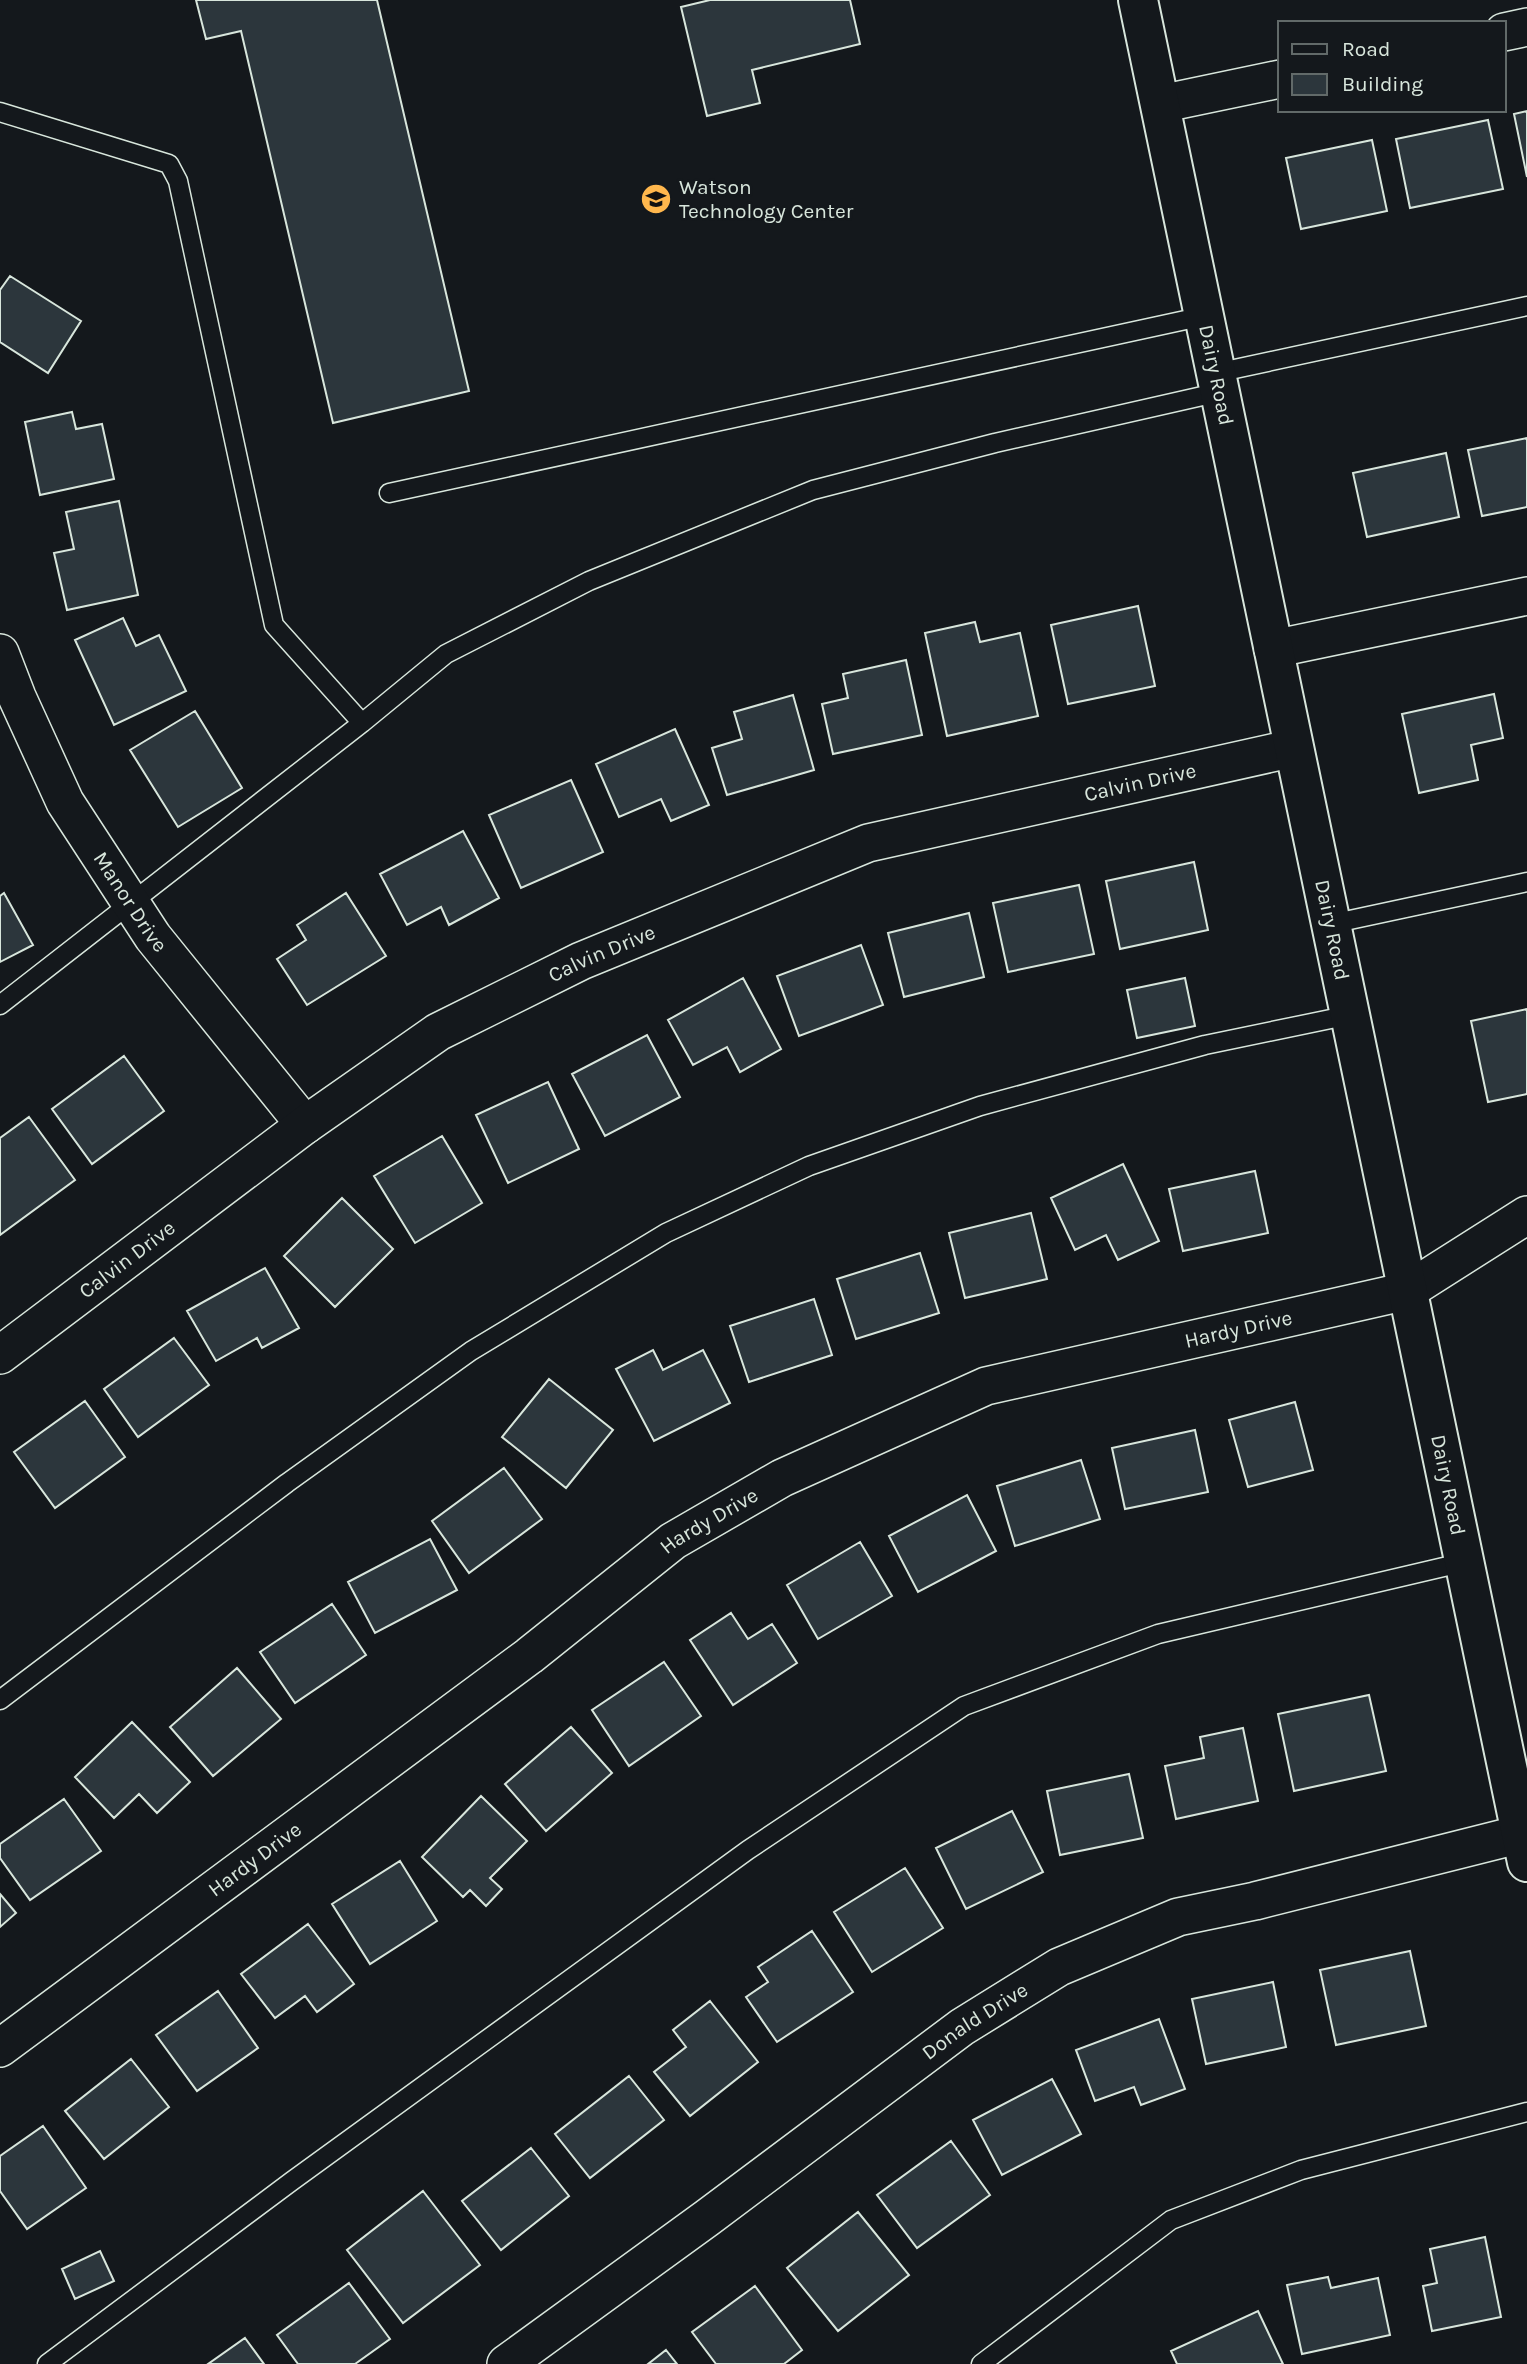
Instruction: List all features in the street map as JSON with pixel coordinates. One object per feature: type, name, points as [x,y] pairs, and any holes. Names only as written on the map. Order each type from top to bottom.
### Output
[{"type":"street","name":"Dairy Road","points":[[1138,0],[1524,1848]]},
{"type":"street","points":[[1506,32],[1527,27]]},
{"type":"street","points":[[1160,104],[1278,79]]},
{"type":"street","points":[[1273,649],[1527,596]]},
{"type":"street","name":"Manor Drive","points":[[0,653],[65,802],[153,937],[304,1125]]},
{"type":"street","name":"Calvin Drive","points":[[0,1355],[304,1125],[450,1026],[581,961],[868,843],[1294,748]]},
{"type":"street","name":"Hardy Drive","points":[[0,2048],[529,1656],[673,1541],[782,1478],[986,1387],[1407,1291],[1527,1214]]},
{"type":"street","name":"Donald Drive","points":[[506,2364],[962,2027],[1059,1967],[1178,1917],[1524,1848]]},
{"type":"lane","points":[[0,112],[169,164],[178,181],[274,625],[362,723]]},
{"type":"lane","points":[[0,1005],[362,723],[446,654],[589,581],[813,490],[1218,382],[1527,306]]},
{"type":"lane","points":[[389,493],[1203,316]]},
{"type":"lane","points":[[1331,923],[1527,882]]},
{"type":"lane","points":[[0,1700],[287,1483],[471,1351],[666,1233],[809,1166],[980,1106],[1205,1045],[1350,1015]]},
{"type":"lane","points":[[47,2364],[303,2173],[748,1850],[964,1706],[1158,1634],[1465,1562]]},
{"type":"lane","points":[[981,2364],[1171,2220],[1301,2170],[1527,2112]]},
{"type":"building","points":[[196,0],[377,0],[469,391],[333,423],[241,31],[206,39]]},
{"type":"building","points":[[710,0],[850,0],[860,44],[752,70],[760,103],[707,116],[681,7]]},
{"type":"building","points":[[1527,111],[1527,177],[1514,114]]},
{"type":"building","points":[[1488,120],[1503,189],[1410,208],[1396,139]]},
{"type":"building","points":[[1372,140],[1387,211],[1301,229],[1286,158]]},
{"type":"building","points":[[10,276],[81,321],[48,373],[0,342],[0,290]]},
{"type":"building","points":[[72,412],[76,429],[102,424],[114,479],[40,495],[25,422]]},
{"type":"building","points":[[1527,438],[1527,507],[1482,516],[1468,450]]},
{"type":"building","points":[[1446,453],[1459,517],[1367,537],[1353,473]]},
{"type":"building","points":[[119,501],[138,595],[67,610],[54,553],[74,549],[66,512]]},
{"type":"building","points":[[1138,606],[1155,686],[1068,704],[1051,625]]},
{"type":"building","points":[[123,618],[136,646],[159,635],[186,691],[114,725],[75,640]]},
{"type":"building","points":[[975,622],[980,642],[1020,633],[1038,716],[947,736],[925,633]]},
{"type":"building","points":[[906,660],[922,735],[833,754],[822,704],[848,698],[843,674]]},
{"type":"building","points":[[1494,694],[1503,738],[1471,745],[1478,780],[1419,793],[1402,714]]},
{"type":"building","points":[[793,695],[814,770],[727,795],[712,748],[742,739],[734,712]]},
{"type":"building","points":[[195,711],[242,788],[178,827],[130,750]]},
{"type":"building","points":[[675,729],[709,805],[671,821],[661,799],[619,817],[596,764]]},
{"type":"building","points":[[571,780],[603,852],[521,888],[489,815]]},
{"type":"building","points":[[463,831],[499,898],[449,925],[441,907],[407,925],[380,874]]},
{"type":"building","points":[[1194,862],[1208,930],[1120,949],[1106,881]]},
{"type":"building","points":[[1079,885],[1094,954],[1008,972],[993,903]]},
{"type":"building","points":[[4,893],[33,945],[0,962],[0,896]]},
{"type":"building","points":[[346,893],[386,956],[307,1005],[277,959],[306,940],[297,925]]},
{"type":"building","points":[[969,913],[984,977],[904,997],[888,933]]},
{"type":"building","points":[[861,945],[883,1005],[799,1036],[777,976]]},
{"type":"building","points":[[743,978],[781,1049],[740,1072],[727,1047],[693,1065],[668,1020]]},
{"type":"building","points":[[1185,978],[1195,1026],[1137,1038],[1127,990]]},
{"type":"building","points":[[1527,1009],[1527,1094],[1488,1102],[1471,1021]]},
{"type":"building","points":[[647,1035],[680,1097],[605,1136],[572,1074]]},
{"type":"building","points":[[124,1056],[164,1111],[92,1164],[52,1109]]},
{"type":"building","points":[[548,1082],[579,1149],[508,1183],[476,1115]]},
{"type":"building","points":[[29,1117],[75,1180],[0,1235],[0,1138]]},
{"type":"building","points":[[442,1136],[482,1203],[415,1243],[374,1176]]},
{"type":"building","points":[[1123,1164],[1159,1241],[1118,1260],[1106,1235],[1075,1250],[1051,1198]]},
{"type":"building","points":[[1255,1171],[1268,1233],[1183,1251],[1169,1189]]},
{"type":"building","points":[[342,1198],[393,1249],[335,1307],[284,1256]]},
{"type":"building","points":[[1031,1213],[1047,1279],[965,1298],[949,1233]]},
{"type":"building","points":[[920,1253],[939,1313],[856,1339],[837,1279]]},
{"type":"building","points":[[265,1268],[299,1328],[262,1348],[257,1338],[216,1361],[187,1311]]},
{"type":"building","points":[[814,1299],[832,1355],[749,1382],[730,1326]]},
{"type":"building","points":[[174,1338],[209,1385],[138,1437],[104,1389]]},
{"type":"building","points":[[653,1350],[663,1370],[703,1350],[730,1403],[654,1441],[616,1369]]},
{"type":"building","points":[[549,1379],[613,1430],[566,1488],[502,1437]]},
{"type":"building","points":[[85,1401],[125,1457],[55,1508],[14,1452]]},
{"type":"building","points":[[1295,1402],[1313,1470],[1248,1487],[1229,1420]]},
{"type":"building","points":[[1195,1430],[1208,1492],[1125,1509],[1112,1448]]},
{"type":"building","points":[[1081,1460],[1100,1519],[1015,1546],[997,1486]]},
{"type":"building","points":[[504,1468],[542,1519],[469,1573],[432,1521]]},
{"type":"building","points":[[967,1495],[996,1551],[918,1592],[889,1536]]},
{"type":"building","points":[[430,1539],[457,1590],[375,1633],[348,1582]]},
{"type":"building","points":[[860,1542],[892,1596],[818,1639],[787,1585]]},
{"type":"building","points":[[332,1604],[366,1655],[295,1703],[260,1652]]},
{"type":"building","points":[[731,1613],[748,1639],[772,1624],[797,1663],[733,1705],[690,1640]]},
{"type":"building","points":[[664,1662],[701,1716],[629,1766],[592,1710]]},
{"type":"building","points":[[237,1668],[281,1719],[213,1776],[170,1727]]},
{"type":"building","points":[[1369,1695],[1386,1771],[1294,1791],[1278,1714]]},
{"type":"building","points":[[132,1722],[190,1782],[157,1813],[139,1794],[114,1818],[75,1777]]},
{"type":"building","points":[[571,1727],[612,1773],[546,1831],[505,1784]]},
{"type":"building","points":[[1243,1728],[1258,1801],[1176,1819],[1165,1766],[1204,1758],[1200,1737]]},
{"type":"building","points":[[1129,1774],[1143,1838],[1060,1855],[1047,1791]]},
{"type":"building","points":[[481,1796],[527,1841],[490,1878],[502,1889],[486,1906],[470,1890],[463,1897],[422,1857]]},
{"type":"building","points":[[64,1799],[101,1851],[30,1900],[0,1858],[0,1844]]},
{"type":"building","points":[[1012,1811],[1043,1872],[966,1909],[936,1848]]},
{"type":"building","points":[[400,1861],[437,1921],[370,1964],[332,1904]]},
{"type":"building","points":[[905,1868],[943,1928],[872,1972],[834,1912]]},
{"type":"building","points":[[0,1894],[16,1913],[0,1927]]},
{"type":"building","points":[[308,1924],[354,1984],[317,2012],[305,1996],[275,2018],[241,1974]]},
{"type":"building","points":[[812,1931],[853,1992],[777,2042],[746,1997],[768,1982],[758,1967]]},
{"type":"building","points":[[1410,1951],[1426,2026],[1336,2045],[1320,1970]]},
{"type":"building","points":[[1273,1982],[1286,2047],[1206,2064],[1192,1999]]},
{"type":"building","points":[[218,1991],[258,2048],[197,2091],[156,2035]]},
{"type":"building","points":[[710,2001],[758,2062],[690,2116],[654,2072],[686,2047],[673,2030]]},
{"type":"building","points":[[1159,2019],[1185,2089],[1141,2105],[1134,2087],[1095,2101],[1076,2050]]},
{"type":"building","points":[[131,2059],[169,2107],[104,2159],[65,2111]]},
{"type":"building","points":[[629,2076],[664,2120],[590,2178],[555,2134]]},
{"type":"building","points":[[1052,2079],[1081,2134],[1002,2175],[973,2120]]},
{"type":"building","points":[[43,2126],[86,2188],[27,2229],[0,2191],[0,2156]]},
{"type":"building","points":[[951,2141],[990,2195],[917,2248],[877,2195]]},
{"type":"building","points":[[531,2148],[569,2196],[501,2250],[462,2201]]},
{"type":"building","points":[[423,2191],[480,2265],[403,2323],[347,2250]]},
{"type":"building","points":[[858,2212],[909,2275],[838,2331],[787,2268]]},
{"type":"building","points":[[1485,2237],[1501,2317],[1432,2331],[1423,2286],[1437,2283],[1430,2249]]},
{"type":"building","points":[[100,2251],[114,2281],[75,2299],[62,2269]]},
{"type":"building","points":[[1328,2277],[1331,2288],[1378,2278],[1390,2335],[1302,2354],[1287,2285]]},
{"type":"building","points":[[349,2283],[390,2339],[355,2364],[298,2364],[277,2335]]},
{"type":"building","points":[[755,2286],[802,2350],[784,2364],[716,2364],[692,2332]]},
{"type":"building","points":[[1258,2311],[1283,2364],[1177,2364],[1171,2351]]},
{"type":"building","points":[[245,2338],[264,2364],[208,2364]]},
{"type":"building","points":[[666,2350],[677,2364],[648,2364]]},
{"type":"place","name":"Watson Technology Center","points":[[656,199]]}]
